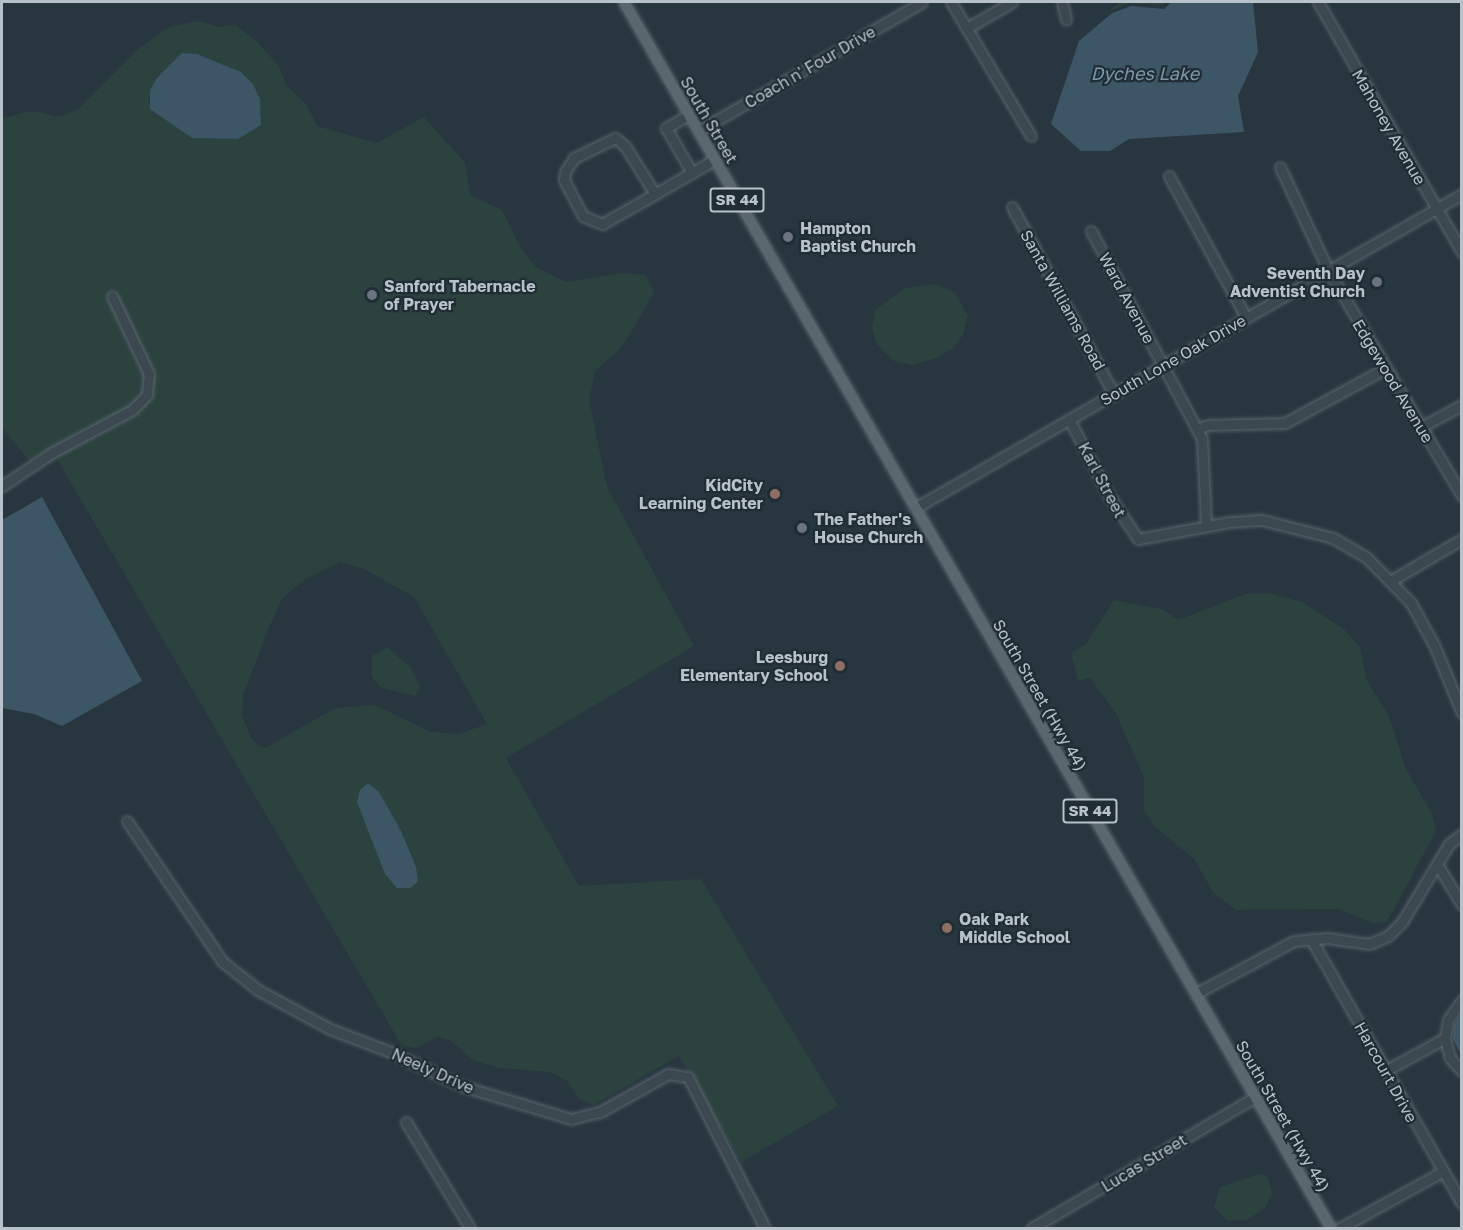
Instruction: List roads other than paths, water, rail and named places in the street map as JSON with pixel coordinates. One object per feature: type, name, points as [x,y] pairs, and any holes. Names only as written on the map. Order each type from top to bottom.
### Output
[{"type":"main road","name":"South Street","points":[[624,2],[858,409]]},
{"type":"main road","name":"South Street (Hwy 44)","points":[[858,409],[1331,1228]]},
{"type":"street","name":"Coach n' Four Drive","points":[[698,131],[922,2]]},
{"type":"street","points":[[951,2],[1031,136]]},
{"type":"street","points":[[967,28],[1012,2]]},
{"type":"street","points":[[1062,2],[1066,20]]},
{"type":"street","name":"Mahoney Avenue","points":[[1318,2],[1461,252]]},
{"type":"street","points":[[688,115],[666,128],[692,172]]},
{"type":"street","points":[[655,194],[625,146],[615,138],[574,158],[565,172],[564,180],[583,216],[602,224],[655,194],[692,172],[714,160]]},
{"type":"street","name":"Edgewood Avenue","points":[[1280,168],[1328,270],[1461,496]]},
{"type":"street","points":[[1169,176],[1246,317]]},
{"type":"street","name":"South Lone Oak Drive","points":[[915,508],[1461,194]]},
{"type":"street","name":"Santa Williams Road","points":[[1012,207],[1114,394]]},
{"type":"street","name":"Ward Avenue","points":[[1091,231],[1197,429],[1206,455],[1206,525]]},
{"type":"street","points":[[2,486],[53,452],[132,410],[147,395],[149,374],[112,296]]},
{"type":"street","points":[[1197,429],[1208,425],[1285,423],[1386,368]]},
{"type":"street","points":[[1421,428],[1461,405]]},
{"type":"street","name":"Karl Street","points":[[1069,419],[1113,504],[1138,539],[1206,525]]},
{"type":"street","points":[[1206,525],[1262,520],[1315,532],[1350,546],[1392,580],[1411,603],[1434,645],[1461,713]]},
{"type":"street","points":[[1392,580],[1461,539]]},
{"type":"street","name":"Neely Drive","points":[[127,821],[223,962],[258,990],[323,1026],[401,1056],[462,1086],[571,1119],[600,1112],[668,1074],[688,1077],[765,1228]]},
{"type":"street","points":[[1195,994],[1283,945],[1311,939],[1369,944],[1388,936],[1402,922],[1449,844],[1461,834]]},
{"type":"street","points":[[1437,864],[1461,905]]},
{"type":"street","name":"Harcourt Drive","points":[[1311,939],[1461,1204]]},
{"type":"street","points":[[1461,1000],[1448,1020],[1445,1038],[1450,1058],[1461,1072]]},
{"type":"street","points":[[1386,1071],[1445,1038]]},
{"type":"street","name":"Lucas Street","points":[[1032,1228],[1255,1097]]},
{"type":"street","points":[[406,1122],[470,1228]]},
{"type":"street","points":[[1341,1228],[1442,1172]]},
{"type":"water","name":"Dyches Lake","points":[[1172,2],[1253,2],[1258,52],[1238,96],[1244,132],[1129,139],[1110,151],[1081,151],[1051,124],[1079,41],[1112,13],[1131,6],[1164,9]]},
{"type":"water","points":[[182,53],[197,54],[241,72],[253,84],[260,99],[261,125],[238,139],[192,138],[150,109],[150,90],[157,78]]},
{"type":"water","points":[[42,497],[142,681],[62,726],[34,714],[2,708],[2,520]]},
{"type":"water","points":[[368,783],[379,792],[401,831],[416,867],[418,882],[410,888],[397,888],[385,874],[357,802],[360,790]]},
{"type":"water","points":[[1461,1014],[1461,1055],[1453,1039],[1454,1025]]},
{"type":"place","name":"Hampton Baptist Church","points":[[788,237]]},
{"type":"place","name":"Seventh Day Adventist Church","points":[[1377,282]]},
{"type":"place","name":"Sanford Tabernacle of Prayer","points":[[372,295]]},
{"type":"place","name":"KidCity Learning Center","points":[[775,494]]},
{"type":"place","name":"The Father's House Church","points":[[802,528]]},
{"type":"place","name":"Leesburg Elementary School","points":[[840,666]]},
{"type":"place","name":"Oak Park Middle School","points":[[947,928]]}]
